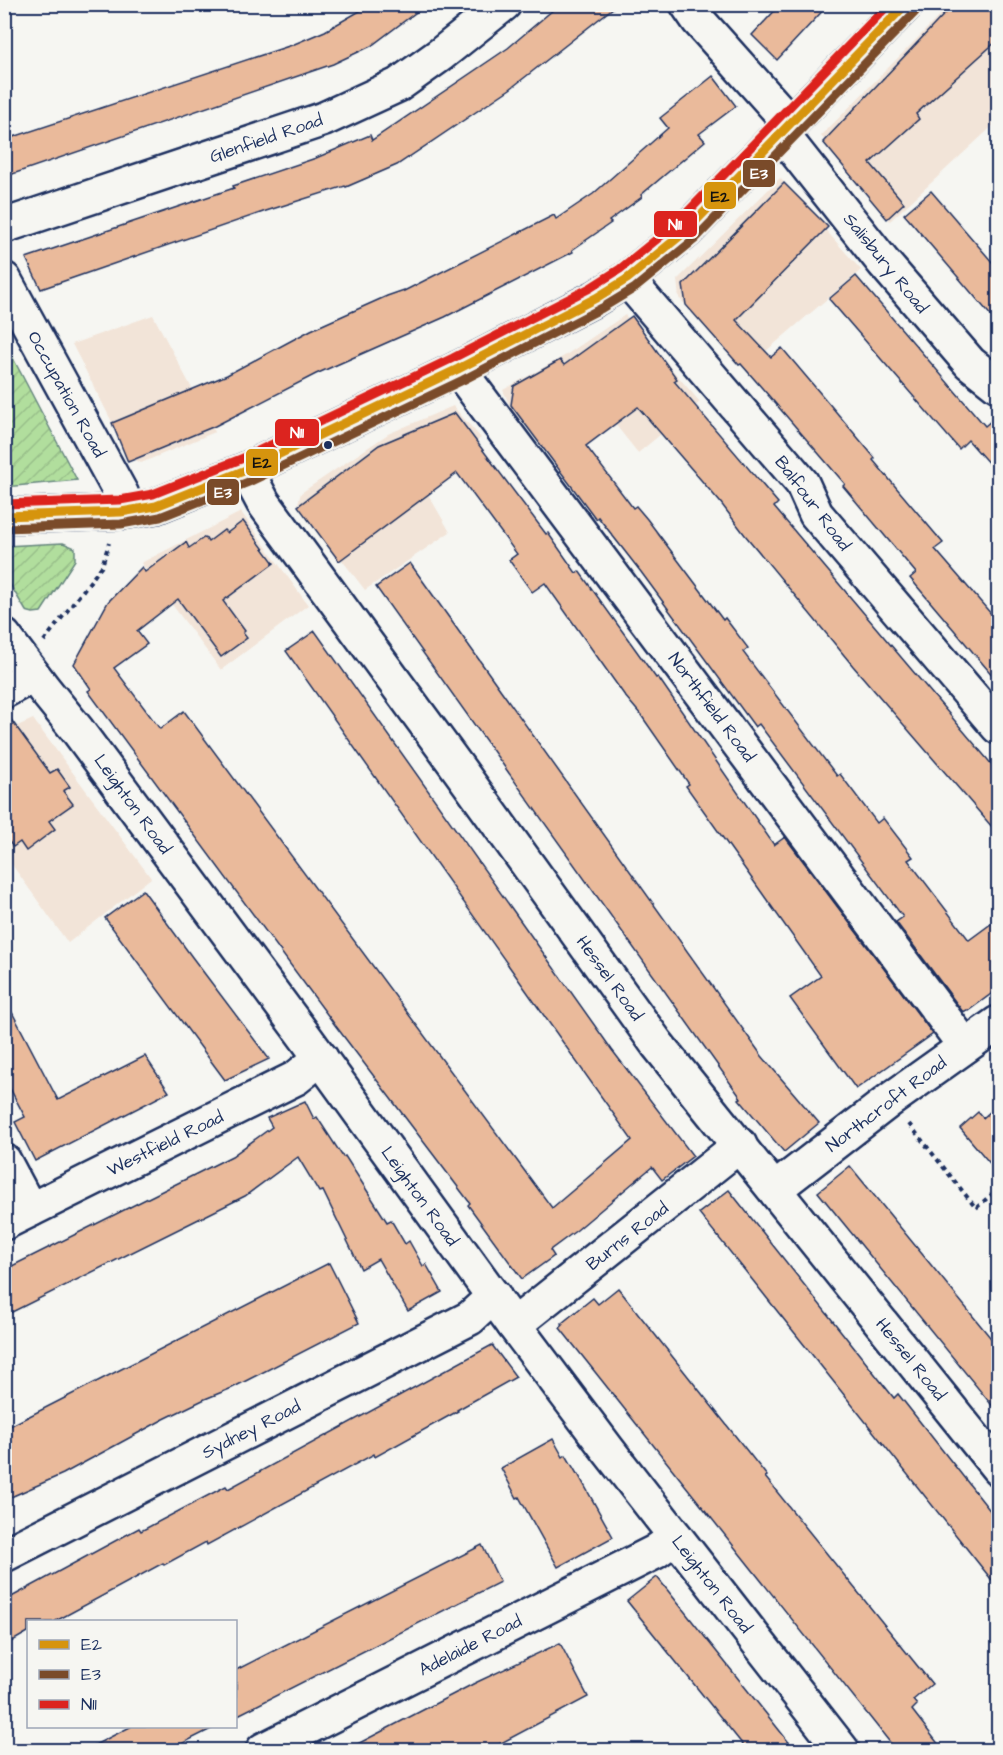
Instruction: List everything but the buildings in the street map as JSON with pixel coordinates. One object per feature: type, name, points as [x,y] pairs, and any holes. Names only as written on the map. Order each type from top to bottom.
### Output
[{"type":"main road","points":[[4,516],[121,512],[156,506],[246,470],[458,369],[596,298],[627,279],[686,231],[906,4]]},
{"type":"street","name":"Glenfield Road","points":[[4,226],[324,119],[398,85],[504,4]]},
{"type":"street","name":"Salisbury Road","points":[[687,5],[785,128],[883,262],[970,363],[999,385]]},
{"type":"street","name":"Occupation Road","points":[[4,279],[122,495],[121,512]]},
{"type":"street","name":"Balfour Road","points":[[627,279],[802,483],[816,514],[999,726]]},
{"type":"street","name":"Northfield Road","points":[[458,369],[965,1046]]},
{"type":"street","name":"Hessel Road","points":[[246,470],[264,502],[657,1044],[999,1468]]},
{"type":"street","name":"Leighton Road","points":[[4,636],[78,730],[608,1450],[842,1750]]},
{"type":"street","points":[[4,691],[28,669]]},
{"type":"street","name":"Northcroft Road","points":[[775,1189],[890,1100],[999,1023]]},
{"type":"street","name":"Westfield Road","points":[[17,1216],[296,1078],[321,1058]]},
{"type":"street","name":"Burns Road","points":[[514,1325],[740,1146]]},
{"type":"street","points":[[4,1161],[17,1216]]},
{"type":"street","name":"Sydney Road","points":[[4,1556],[471,1317],[494,1296]]},
{"type":"street","name":"Adelaide Road","points":[[263,1750],[655,1552],[676,1537]]},
{"type":"path","points":[[28,669],[102,566],[121,512]]},
{"type":"path","points":[[890,1100],[976,1208],[999,1189]]},
{"type":"shaded area","points":[[950,5],[998,5],[998,121],[890,221],[821,136]]},
{"type":"shaded area","points":[[780,178],[861,270],[745,369],[679,298],[677,280]]},
{"type":"shaded area","points":[[153,315],[215,432],[141,463],[130,457],[72,344]]},
{"type":"shaded area","points":[[625,315],[700,402],[638,453],[577,376],[516,421],[503,390],[566,355]]},
{"type":"shaded area","points":[[453,406],[481,438],[421,482],[450,532],[365,590],[298,503],[301,493],[388,434]]},
{"type":"shaded area","points":[[241,512],[308,605],[221,670],[141,563]]},
{"type":"shaded area","points":[[33,719],[151,878],[68,943],[5,855],[4,732]]},
{"type":"green space","points":[[5,343],[77,480],[5,487]]},
{"type":"green space","points":[[63,543],[75,548],[75,560],[41,612],[26,611],[5,576],[5,546]]},
{"type":"transit line","name":"N11","points":[[4,504],[120,500],[153,494],[241,459],[453,358],[590,288],[620,269],[678,222],[889,4]]},
{"type":"transit line","name":"E2","points":[[4,516],[121,512],[156,506],[246,470],[458,369],[596,298],[627,279],[686,231],[906,4]]},
{"type":"transit line","name":"E3","points":[[4,528],[121,524],[160,517],[251,481],[463,380],[602,308],[635,288],[695,239],[915,12]]}]
